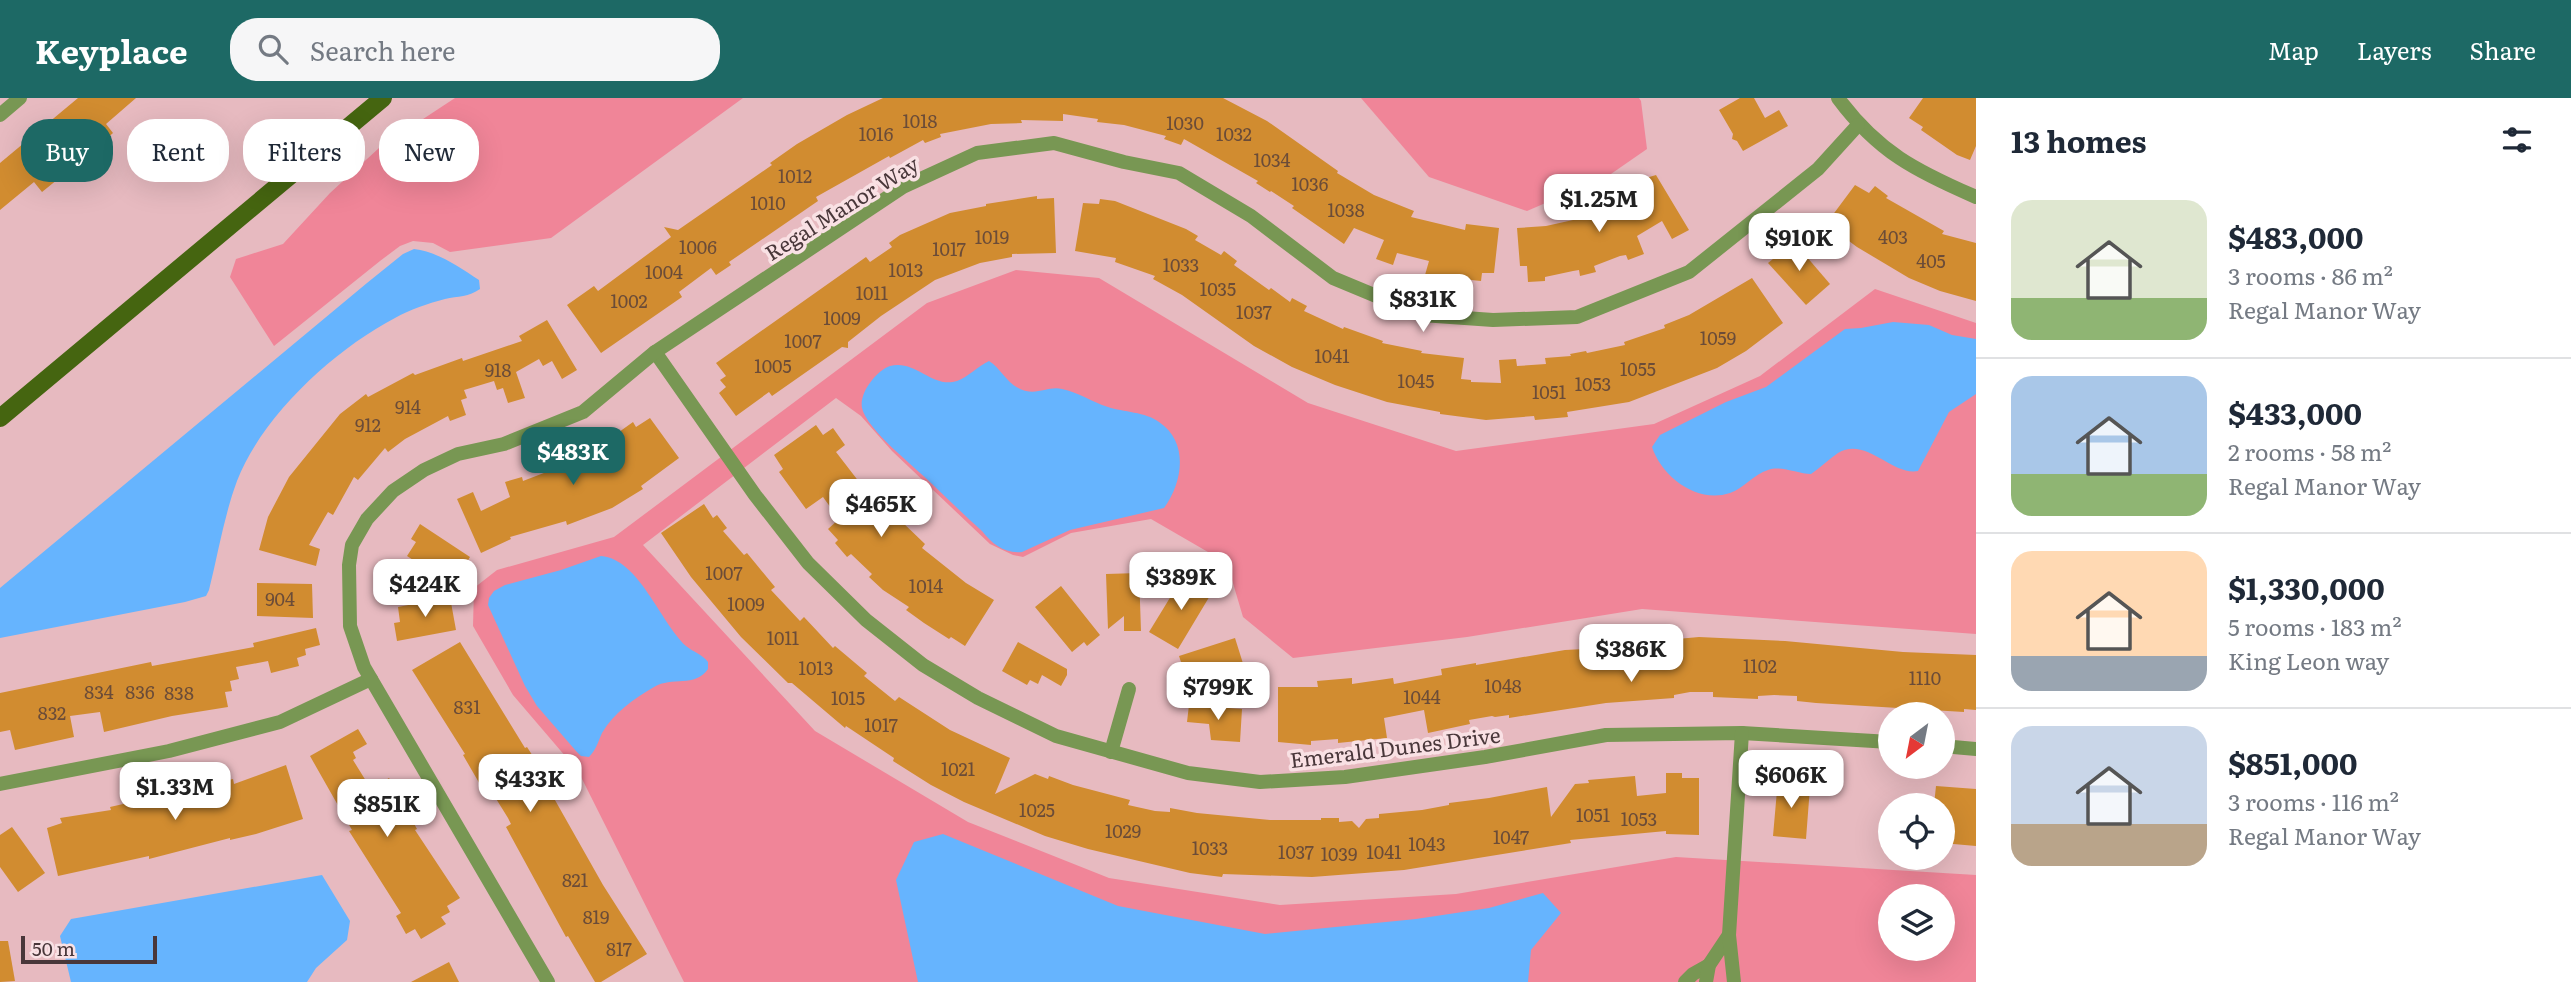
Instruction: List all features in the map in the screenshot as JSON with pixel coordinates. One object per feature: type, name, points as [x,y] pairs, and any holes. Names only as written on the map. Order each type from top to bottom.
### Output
[{"type":"main road","points":[[0,418],[383,98]]},
{"type":"street","points":[[0,115],[20,98]]},
{"type":"street","points":[[1838,98],[1858,125],[1890,153],[1940,182],[1976,197]]},
{"type":"street","name":"Regal Manor Way","points":[[548,982],[370,679],[351,625],[349,565],[352,545],[367,519],[393,491],[424,470],[458,454],[504,444],[583,412],[655,352],[903,187],[977,153],[1054,143],[1124,162],[1179,173],[1251,216],[1333,278],[1422,315],[1493,320],[1577,317],[1689,272],[1818,169],[1858,125]]},
{"type":"street","name":"Emerald Dunes Drive","points":[[655,352],[755,495],[808,563],[866,620],[923,665],[978,698],[1056,736],[1188,774],[1260,782],[1345,777],[1485,757],[1606,735],[1742,733],[1878,741]]},
{"type":"street","points":[[0,784],[169,751],[280,722],[370,679]]},
{"type":"street","points":[[1111,752],[1129,690]]},
{"type":"street","points":[[1734,982],[1729,935],[1742,733]]},
{"type":"street","points":[[1955,747],[1976,749]]},
{"type":"street","points":[[1706,982],[1709,965],[1729,935]]},
{"type":"street","points":[[1685,982],[1709,965]]},
{"type":"shaded area","points":[[455,98],[743,98],[551,238],[450,252],[433,243],[413,241],[400,246],[274,346],[230,277],[236,259],[283,244],[342,182],[365,182],[365,161],[379,148],[379,182],[479,182],[479,119],[423,119]]},
{"type":"shaded area","points":[[1361,98],[1639,98],[1647,149],[1608,176],[1527,211],[1429,177]]},
{"type":"shaded area","points":[[1016,270],[1099,278],[1308,403],[1456,451],[1654,424],[1760,376],[1875,289],[1976,323],[1976,634],[1642,609],[1467,637],[1293,658],[1243,617],[1227,563],[1151,519],[1071,533],[1023,557],[990,544],[892,451],[861,416],[836,398],[643,545],[815,731],[968,822],[1109,878],[1280,905],[1456,894],[1676,857],[1976,875],[1976,982],[684,982],[578,771],[513,695],[473,626],[474,588],[497,570],[614,537],[927,303]]},
{"type":"water","points":[[414,249],[431,253],[456,265],[479,280],[480,289],[395,318],[325,366],[282,409],[248,457],[237,481],[206,596],[0,638],[0,588],[367,283],[403,254]]},
{"type":"water","points":[[1893,322],[1929,325],[1952,335],[1976,339],[1976,394],[1949,412],[1918,471],[1898,468],[1859,449],[1848,449],[1838,453],[1811,474],[1773,469],[1763,472],[1730,493],[1705,495],[1672,478],[1657,458],[1652,447],[1660,435],[1726,402],[1766,387],[1845,329]]},
{"type":"water","points":[[989,361],[1020,389],[1031,392],[1053,388],[1074,392],[1108,407],[1154,419],[1169,430],[1179,451],[1180,463],[1179,475],[1164,508],[1070,530],[1022,552],[1005,550],[990,540],[872,427],[862,408],[863,396],[870,383],[890,366],[908,367],[948,382],[961,379]]},
{"type":"water","points":[[601,556],[627,568],[638,579],[676,635],[708,662],[708,669],[697,678],[661,684],[632,701],[607,725],[589,757],[581,756],[537,706],[488,605],[494,591],[505,585]]},
{"type":"water","points":[[943,834],[1118,906],[1265,934],[1416,919],[1489,908],[1543,893],[1561,913],[1531,950],[1528,982],[918,982],[896,880],[914,842]]},
{"type":"water","points":[[322,875],[350,921],[347,940],[316,968],[307,982],[71,982],[60,936],[71,919]]},
{"type":"building","points":[[78,98],[136,98],[112,119],[53,119]]},
{"type":"building","points":[[883,98],[1223,98],[1267,121],[1338,171],[1337,173],[1374,195],[1414,211],[1411,217],[1465,230],[1466,224],[1499,228],[1494,273],[1482,273],[1481,281],[1442,277],[1441,280],[1425,275],[1429,261],[1397,253],[1393,265],[1376,259],[1384,240],[1354,228],[1344,244],[1292,208],[1294,206],[1256,183],[1258,181],[1184,139],[1181,145],[1164,139],[1166,136],[1124,125],[1097,122],[1098,119],[1063,114],[1063,121],[1021,120],[1022,123],[991,124],[940,134],[941,137],[925,143],[923,140],[890,158],[889,156],[816,197],[818,201],[729,262],[731,265],[716,275],[711,268],[679,292],[682,297],[601,353],[567,305],[594,286],[598,291],[671,237],[664,227],[678,230],[772,165],[770,163],[797,144]]},
{"type":"building","points":[[1740,98],[1754,98],[1765,118],[1779,110],[1788,126],[1743,151],[1737,141],[1732,139],[1733,134],[1719,110]]},
{"type":"building","points":[[1923,98],[1976,98],[1976,146],[1970,160],[1957,155],[1921,130],[1923,127],[1909,118]]},
{"type":"building","points":[[21,146],[21,182],[34,182],[0,210],[0,163]]},
{"type":"building","points":[[1656,175],[1689,230],[1672,239],[1662,221],[1637,236],[1644,254],[1628,260],[1626,255],[1620,256],[1594,266],[1596,272],[1580,276],[1579,270],[1545,277],[1545,281],[1528,282],[1527,266],[1520,266],[1517,228],[1546,226],[1582,218],[1631,199],[1624,187]]},
{"type":"building","points":[[34,182],[54,182],[42,192]]},
{"type":"building","points":[[1855,185],[1869,193],[1875,186],[1888,196],[1886,198],[1944,231],[1942,234],[1976,243],[1976,301],[1940,291],[1909,278],[1857,247],[1826,224]]},
{"type":"building","points":[[1037,196],[1037,199],[1054,198],[1056,253],[1012,254],[1012,257],[980,263],[935,280],[881,316],[848,342],[848,348],[842,347],[772,396],[769,392],[736,416],[719,393],[726,387],[720,380],[726,376],[716,363],[866,257],[870,262],[892,247],[889,243],[900,235],[950,213]]},
{"type":"building","points":[[1100,199],[1115,201],[1186,229],[1198,236],[1195,240],[1221,255],[1224,251],[1237,261],[1234,265],[1269,290],[1271,288],[1290,302],[1292,298],[1307,306],[1304,311],[1343,329],[1344,327],[1383,341],[1382,343],[1422,351],[1421,353],[1464,358],[1461,379],[1471,382],[1501,383],[1499,360],[1516,359],[1517,366],[1546,364],[1545,358],[1571,356],[1570,354],[1625,345],[1624,342],[1665,328],[1664,325],[1689,315],[1752,278],[1783,323],[1746,351],[1717,368],[1629,402],[1567,412],[1568,417],[1535,420],[1534,416],[1486,420],[1440,414],[1387,402],[1292,367],[1254,346],[1182,295],[1153,279],[1155,276],[1115,262],[1116,258],[1075,251],[1083,203],[1099,204]]},
{"type":"building","points":[[1794,242],[1830,284],[1806,305],[1768,263]]},
{"type":"building","points":[[547,320],[577,370],[562,379],[552,361],[543,366],[539,359],[516,372],[525,398],[508,403],[503,388],[497,390],[494,381],[464,390],[467,398],[461,400],[466,415],[450,421],[448,416],[405,439],[388,452],[385,448],[358,480],[354,477],[333,515],[328,512],[325,517],[309,545],[320,549],[316,566],[259,550],[268,517],[289,477],[340,414],[366,394],[368,397],[413,373],[415,375],[462,358],[463,361],[522,341],[519,336]]},
{"type":"building","points":[[650,418],[679,458],[641,486],[643,489],[612,508],[567,525],[566,521],[510,537],[511,539],[481,553],[457,499],[473,492],[481,511],[510,497],[505,482],[522,477],[523,481],[575,461],[620,434],[619,432],[633,422],[636,427]]},
{"type":"building","points":[[816,425],[823,435],[833,428],[845,445],[836,452],[897,524],[900,520],[925,544],[922,548],[966,583],[994,600],[965,646],[951,637],[949,639],[906,610],[909,607],[883,590],[869,577],[872,574],[851,554],[847,557],[828,529],[839,519],[823,497],[806,509],[779,472],[783,469],[774,455]]},
{"type":"building","points":[[704,504],[713,518],[717,515],[727,528],[723,531],[744,555],[747,553],[775,587],[771,590],[800,621],[804,617],[833,648],[835,646],[867,673],[864,676],[895,701],[899,697],[950,730],[1010,758],[995,794],[1035,774],[1130,800],[1128,805],[1155,811],[1170,812],[1170,808],[1270,820],[1339,818],[1339,822],[1352,821],[1359,828],[1366,819],[1379,818],[1379,814],[1422,810],[1547,787],[1551,817],[1575,784],[1589,783],[1588,780],[1635,776],[1637,796],[1666,793],[1666,773],[1682,773],[1682,778],[1699,778],[1699,835],[1666,834],[1666,831],[1570,840],[1571,843],[1404,870],[1312,877],[1223,874],[1222,877],[1190,873],[1045,836],[931,785],[846,726],[845,728],[792,683],[788,683],[741,637],[691,577],[661,533]]},
{"type":"building","points":[[420,524],[470,557],[452,585],[407,556],[416,542],[411,539]]},
{"type":"building","points":[[1139,573],[1141,631],[1124,631],[1124,616],[1108,629],[1106,574]]},
{"type":"building","points":[[1193,577],[1214,589],[1178,649],[1149,632],[1179,583],[1187,587]]},
{"type":"building","points":[[257,583],[312,584],[313,618],[257,616]]},
{"type":"building","points":[[1061,586],[1100,635],[1087,646],[1084,642],[1072,652],[1035,607]]},
{"type":"building","points":[[450,597],[456,630],[397,641],[394,623],[400,622],[398,607]]},
{"type":"building","points":[[316,628],[320,645],[305,649],[306,655],[297,658],[299,666],[271,673],[268,661],[236,667],[239,679],[230,681],[232,691],[225,692],[228,707],[172,716],[104,732],[100,712],[70,716],[74,737],[15,750],[10,730],[0,732],[0,693],[151,662],[152,666],[254,647],[253,643]]},
{"type":"building","points":[[1699,637],[1976,655],[1976,710],[1955,711],[1955,702],[1878,702],[1878,707],[1797,701],[1797,696],[1758,696],[1758,699],[1713,697],[1713,692],[1690,692],[1674,695],[1674,698],[1606,703],[1509,718],[1509,715],[1492,716],[1428,733],[1424,710],[1384,718],[1387,738],[1338,743],[1338,739],[1311,741],[1311,745],[1278,742],[1278,687],[1318,687],[1317,681],[1352,678],[1352,684],[1393,678],[1394,684],[1442,675],[1441,669],[1476,663],[1565,650],[1624,647]]},
{"type":"building","points":[[1235,638],[1246,673],[1194,689],[1191,673],[1185,674],[1179,656]]},
{"type":"building","points":[[460,642],[525,748],[527,747],[545,775],[551,793],[603,885],[647,954],[601,982],[595,982],[568,936],[566,937],[506,827],[511,824],[508,818],[490,789],[485,793],[463,755],[465,754],[412,670]]},
{"type":"building","points":[[1018,642],[1067,669],[1061,686],[1042,675],[1038,684],[1030,680],[1027,685],[1002,671]]},
{"type":"building","points":[[1189,705],[1242,709],[1240,742],[1211,740],[1209,724],[1187,722]]},
{"type":"building","points":[[358,729],[367,744],[353,752],[356,758],[353,760],[371,789],[389,778],[417,829],[415,830],[460,898],[447,906],[450,912],[441,917],[446,924],[421,939],[415,929],[406,934],[396,916],[401,913],[349,831],[352,830],[310,756]]},
{"type":"building","points":[[286,765],[303,819],[256,834],[149,859],[149,856],[58,876],[47,828],[62,823],[60,818],[111,810],[110,807],[233,779],[234,784]]},
{"type":"building","points":[[1778,779],[1794,780],[1794,786],[1810,787],[1806,839],[1773,836]]},
{"type":"building","points":[[1936,786],[1976,789],[1976,846],[1955,844],[1955,793],[1935,793]]},
{"type":"building","points":[[12,827],[45,873],[18,892],[0,867],[0,835]]},
{"type":"building","points":[[0,941],[8,941],[15,981],[0,982]]},
{"type":"building","points":[[449,962],[459,982],[411,982]]}]
